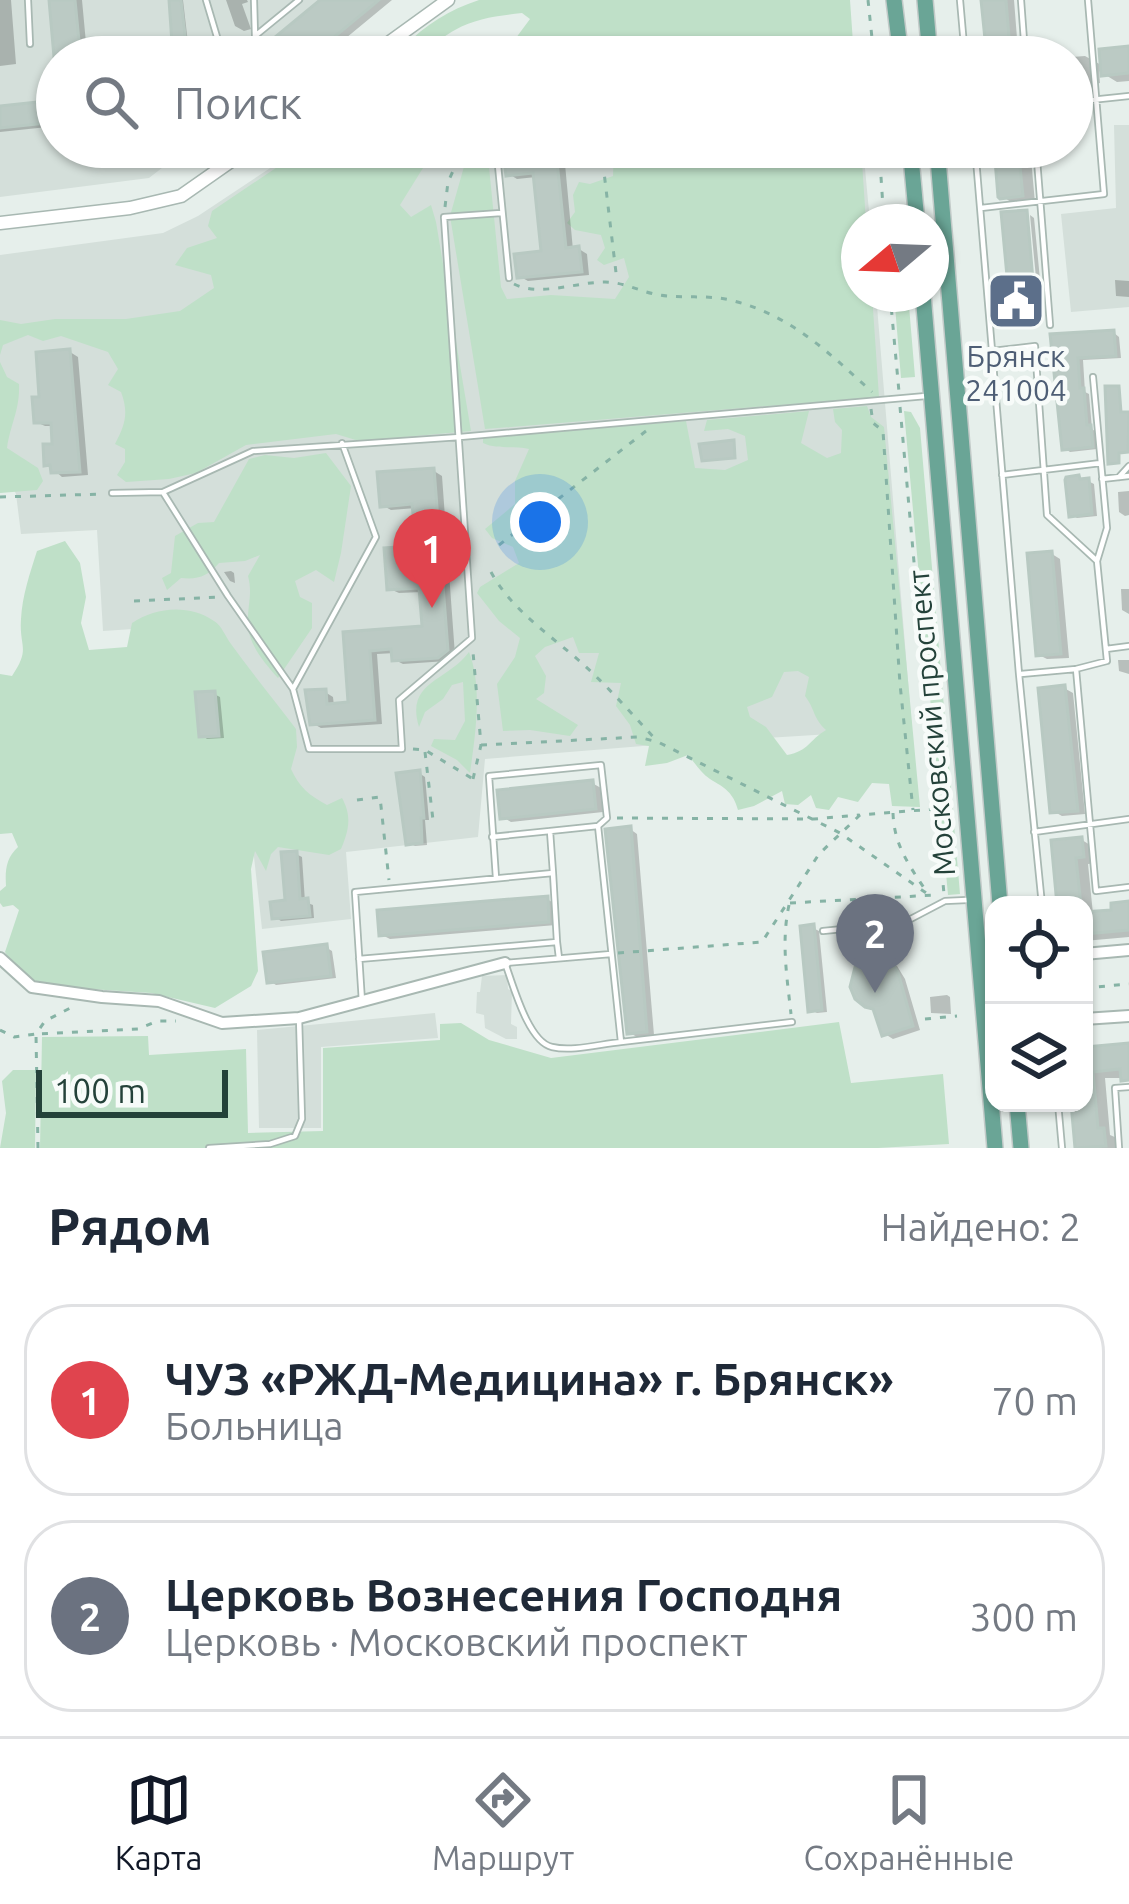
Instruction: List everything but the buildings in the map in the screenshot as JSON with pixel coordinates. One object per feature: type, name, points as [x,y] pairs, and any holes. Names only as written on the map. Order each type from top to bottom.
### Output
[{"type":"main road","points":[[894,0],[898,36]]},
{"type":"main road","points":[[925,0],[928,36]]},
{"type":"main road","points":[[912,168],[915,204]]},
{"type":"main road","name":"Московский проспект","points":[[939,168],[999,896]]},
{"type":"main road","name":"Московский проспект","points":[[925,312],[973,899],[985,957]]},
{"type":"main road","name":"Московский проспект","points":[[993,1112],[995,1148]]},
{"type":"main road","points":[[1018,1112],[1021,1148]]},
{"type":"street","points":[[398,36],[448,0]]},
{"type":"street","points":[[0,224],[130,208],[181,196],[221,168]]},
{"type":"street","points":[[1093,953],[1129,950]]},
{"type":"street","points":[[0,958],[32,987],[159,1000],[221,1023],[299,1018],[505,962]]},
{"type":"street","points":[[1093,1018],[1129,1016]]},
{"type":"lane","points":[[28,0],[30,44]]},
{"type":"lane","points":[[206,0],[217,36]]},
{"type":"lane","points":[[254,0],[255,36],[299,0]]},
{"type":"lane","points":[[960,0],[963,36]]},
{"type":"lane","points":[[1021,0],[1024,36]]},
{"type":"lane","points":[[1088,0],[1091,36]]},
{"type":"lane","points":[[981,208],[1104,194],[1093,62]]},
{"type":"lane","points":[[1093,100],[1129,97]]},
{"type":"lane","points":[[498,168],[509,278]]},
{"type":"lane","points":[[976,168],[1041,896]]},
{"type":"lane","points":[[1038,168],[1050,325]]},
{"type":"lane","points":[[163,492],[293,689],[309,749],[402,748],[399,700],[472,638],[444,217],[502,213]]},
{"type":"lane","points":[[992,350],[1035,346],[1047,515],[1097,561]]},
{"type":"lane","points":[[1019,674],[1107,661],[1097,561],[1107,528],[1093,377]]},
{"type":"lane","points":[[112,494],[163,492],[253,452],[932,395]]},
{"type":"lane","points":[[293,689],[376,537],[342,443]]},
{"type":"lane","points":[[1002,475],[1101,463]]},
{"type":"lane","points":[[1119,477],[1129,466]]},
{"type":"lane","points":[[1102,479],[1129,476]]},
{"type":"lane","points":[[1106,649],[1129,646]]},
{"type":"lane","points":[[1076,669],[1096,891],[1129,887]]},
{"type":"lane","points":[[492,837],[598,826],[607,818],[601,765],[489,776],[492,837],[496,878]]},
{"type":"lane","points":[[1034,832],[1129,819]]},
{"type":"lane","points":[[598,826],[621,1042]]},
{"type":"lane","points":[[550,831],[559,958]]},
{"type":"lane","points":[[362,1002],[355,892],[553,873]]},
{"type":"lane","points":[[823,931],[903,923],[945,898],[973,899]]},
{"type":"lane","points":[[359,959],[557,942]]},
{"type":"lane","points":[[610,954],[505,962],[540,1042],[555,1048],[792,1022]]},
{"type":"lane","points":[[208,1148],[270,1144],[296,1136],[302,1119],[299,1018]]},
{"type":"lane","points":[[1119,1148],[1115,1088],[1129,1087]]},
{"type":"lane","points":[[1059,1112],[1062,1148]]},
{"type":"path","points":[[868,0],[872,36]]},
{"type":"path","points":[[444,217],[454,168]]},
{"type":"path","points":[[603,168],[617,283]]},
{"type":"path","points":[[880,168],[883,204]]},
{"type":"path","points":[[509,278],[516,287],[530,290],[617,283],[662,296],[733,301],[813,338],[873,393],[873,423],[883,431],[913,810]]},
{"type":"path","points":[[790,903],[945,898],[892,312]]},
{"type":"path","points":[[499,545],[662,419]]},
{"type":"path","points":[[0,497],[112,494]]},
{"type":"path","points":[[491,572],[525,615],[608,688],[658,742]]},
{"type":"path","points":[[134,601],[228,596]]},
{"type":"path","points":[[402,748],[425,750],[473,779],[481,745],[472,638]]},
{"type":"path","points":[[481,745],[638,737],[658,742],[841,833],[929,895]]},
{"type":"path","points":[[425,750],[433,820]]},
{"type":"path","points":[[357,800],[380,797],[390,889]]},
{"type":"path","points":[[607,818],[814,819],[936,809]]},
{"type":"path","points":[[892,812],[902,856],[929,895]]},
{"type":"path","points":[[610,954],[762,942],[819,854],[860,814]]},
{"type":"path","points":[[790,903],[784,954],[792,1022]]},
{"type":"path","points":[[1093,987],[1129,984]]},
{"type":"path","points":[[38,1148],[36,1034],[45,1021],[84,1000],[102,997]]},
{"type":"path","points":[[925,1019],[957,1016]]},
{"type":"path","points":[[0,1030],[14,1037],[139,1029],[158,1022],[192,1020]]},
{"type":"shaded area","points":[[0,0],[381,0],[334,36],[36,36],[36,168],[162,168],[149,178],[0,197]]},
{"type":"shaded area","points":[[1114,125],[1129,125],[1129,307],[1071,312],[1061,214],[1116,208]]},
{"type":"shaded area","points":[[270,168],[865,168],[868,204],[841,204],[841,312],[877,312],[912,729],[485,759],[478,837],[346,852],[351,919],[262,929],[248,803],[209,624],[103,631],[97,530],[21,534],[16,494],[0,458],[0,255],[163,233]]},
{"type":"shaded area","points":[[507,975],[512,991],[511,1024],[517,1027],[517,1039],[485,1028],[484,1015],[476,1013],[482,976]]},
{"type":"shaded area","points":[[435,1013],[438,1038],[321,1047],[321,1128],[259,1128],[257,1030]]},
{"type":"green space","points":[[479,0],[850,0],[853,36],[517,36],[530,19],[522,13],[487,18],[446,36],[416,36],[448,13]]},
{"type":"green space","points":[[276,168],[423,168],[400,205],[411,217],[431,205],[471,431],[359,441],[336,434],[246,445],[196,473],[126,482],[117,475],[125,462],[125,449],[115,444],[125,406],[121,392],[108,385],[118,369],[108,352],[61,336],[43,341],[28,335],[3,345],[0,355],[0,320],[21,324],[126,319],[180,311],[214,288],[211,275],[175,265],[187,248],[217,238],[208,226],[212,211]]},
{"type":"green space","points":[[464,168],[489,168],[501,287],[507,299],[551,295],[615,299],[629,277],[624,258],[604,265],[597,260],[605,248],[601,235],[575,230],[567,223],[575,212],[573,195],[579,182],[590,184],[613,176],[613,168],[862,168],[865,204],[841,204],[841,312],[873,312],[879,397],[485,429],[450,216]]},
{"type":"green space","points":[[896,312],[910,312],[915,377],[901,378]]},
{"type":"green space","points":[[0,362],[7,377],[19,384],[7,448],[38,468],[43,481],[37,490],[0,493]]},
{"type":"green space","points":[[867,406],[871,417],[884,427],[920,807],[892,806],[889,784],[872,783],[858,802],[838,797],[829,810],[816,808],[811,795],[798,805],[785,804],[782,791],[738,810],[728,791],[688,755],[645,766],[649,746],[636,744],[616,706],[621,683],[591,682],[599,653],[579,653],[573,637],[535,656],[546,676],[544,693],[536,699],[578,725],[570,736],[503,731],[497,684],[515,657],[520,638],[477,593],[519,563],[513,547],[492,538],[485,529],[515,504],[515,481],[529,449],[488,445],[483,438],[686,421],[695,468],[725,470],[748,460],[745,436],[728,429],[704,431],[707,420],[809,411],[801,443],[827,458],[841,453],[842,430],[833,409]],"holes":[[[798,671],[809,677],[805,696],[826,730],[805,748],[787,755],[766,727],[750,717],[747,707],[772,697],[784,672]]]},
{"type":"green space","points":[[904,411],[911,412],[920,428],[960,894],[948,895]]},
{"type":"green space","points":[[326,453],[351,486],[341,553],[334,582],[316,570],[295,581],[300,597],[312,603],[312,628],[278,678],[249,634],[248,576],[260,555],[219,563],[202,576],[181,578],[167,590],[162,578],[171,573],[175,536],[198,523],[214,522],[249,459]]},
{"type":"green space","points":[[65,541],[80,563],[86,597],[81,623],[89,650],[127,647],[132,623],[162,611],[194,612],[214,621],[296,729],[291,769],[298,781],[327,805],[342,798],[347,811],[341,849],[329,855],[278,847],[266,871],[255,851],[251,869],[258,971],[251,986],[215,1008],[151,993],[45,986],[22,973],[5,952],[19,910],[13,905],[3,907],[0,891],[6,886],[9,860],[18,847],[12,833],[0,834],[0,674],[12,676],[21,659],[23,602],[37,551]]},
{"type":"green space","points":[[469,652],[477,696],[470,773],[431,746],[434,739],[455,740],[465,721],[463,682],[452,685],[425,712],[419,727],[416,712],[423,691]]},
{"type":"green space","points":[[839,1022],[851,1083],[943,1074],[949,1144],[878,1148],[40,1148],[42,1037],[148,1036],[149,1055],[246,1049],[248,1133],[323,1131],[323,1048],[440,1040],[440,1024],[461,1023],[489,1040],[551,1058]]},
{"type":"green space","points":[[13,1070],[36,1070],[35,1148],[0,1148],[6,1113],[2,1081]]},
{"type":"place","name":"Брянск 241004","points":[[1016,301]]},
{"type":"place","name":"ЧУЗ «РЖД-Медицина» г. Брянск»","points":[[432,608]]},
{"type":"place","name":"Церковь Вознесения Господня","points":[[875,993]]}]
